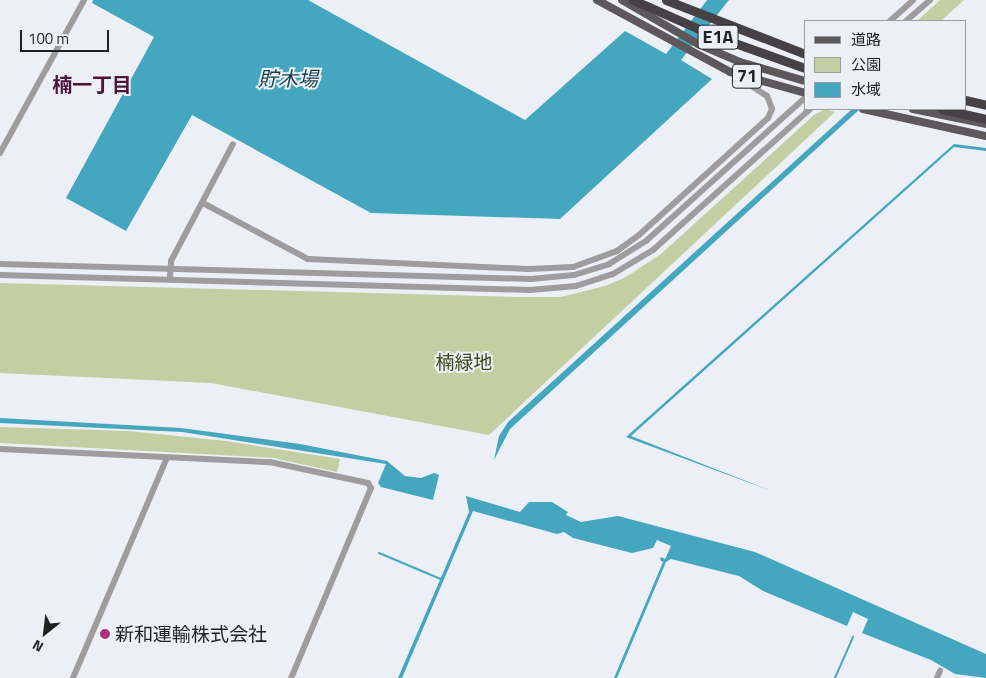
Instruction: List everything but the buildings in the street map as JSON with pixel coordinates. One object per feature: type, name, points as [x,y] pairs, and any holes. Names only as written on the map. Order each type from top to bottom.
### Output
[{"type":"highway","name":"E1A","points":[[633,0],[714,36],[804,68]]},
{"type":"highway","name":"E1A","points":[[666,0],[804,54]]},
{"type":"highway","points":[[966,100],[986,105]]},
{"type":"highway","points":[[946,110],[986,119]]},
{"type":"main road","name":"71","points":[[597,0],[730,72],[804,94]]},
{"type":"main road","name":"71","points":[[622,0],[698,44],[740,62],[804,81]]},
{"type":"main road","points":[[867,110],[986,136]]},
{"type":"main road","points":[[918,110],[986,124]]},
{"type":"street","points":[[0,153],[84,0]]},
{"type":"street","points":[[891,20],[913,0]]},
{"type":"street","points":[[907,20],[930,0]]},
{"type":"street","points":[[203,203],[308,259],[528,269],[573,267],[617,251],[639,236],[768,118],[772,109],[767,96],[730,72]]},
{"type":"street","points":[[0,264],[170,266],[530,279],[583,273],[616,260],[646,241],[804,99]]},
{"type":"street","points":[[0,275],[170,277],[530,290],[576,286],[613,274],[653,250],[809,110]]},
{"type":"street","points":[[170,277],[170,266],[233,144]]},
{"type":"street","points":[[0,449],[270,462],[368,483],[371,488],[291,678]]},
{"type":"street","points":[[73,678],[166,458]]},
{"type":"street","points":[[938,678],[940,671]]},
{"type":"green space","points":[[940,0],[964,0],[942,20],[918,20]]},
{"type":"green space","name":"楠緑地","points":[[823,110],[835,112],[489,435],[211,383],[0,373],[0,283],[519,297],[561,297],[605,286],[626,277],[661,254],[814,115]]},
{"type":"green space","points":[[0,427],[129,431],[226,441],[340,459],[337,472],[273,458],[0,443]]},
{"type":"water","name":"貯木場","points":[[93,0],[308,0],[525,120],[625,31],[666,54],[707,0],[729,0],[681,60],[712,79],[560,219],[371,213],[192,115],[126,231],[66,198],[154,37],[92,3]]},
{"type":"water","points":[[851,110],[859,110],[510,429],[494,460],[499,436],[508,422]]},
{"type":"water","points":[[954,144],[986,148],[986,151],[954,147],[631,436],[774,492],[626,437]]},
{"type":"water","points":[[0,418],[181,428],[300,444],[387,461],[405,476],[421,478],[434,473],[439,475],[433,500],[381,487],[378,483],[386,464],[182,432],[0,423]]},
{"type":"water","points":[[466,496],[520,512],[529,502],[552,502],[568,512],[566,515],[581,522],[618,516],[755,552],[986,654],[986,678],[955,674],[931,660],[862,633],[868,619],[853,612],[847,626],[763,591],[739,576],[671,559],[666,562],[617,678],[614,678],[663,562],[660,560],[661,557],[665,559],[671,546],[657,540],[653,548],[632,553],[573,538],[564,532],[557,534],[473,511],[402,678],[398,678],[469,512]]},
{"type":"waterway","points":[[379,553],[441,579]]},
{"type":"waterway","points":[[835,678],[853,637]]},
{"type":"place","name":"新和運輸株式会社","points":[[105,634]]},
{"type":"district","name":"楠一丁目","points":[[92,84]]}]
